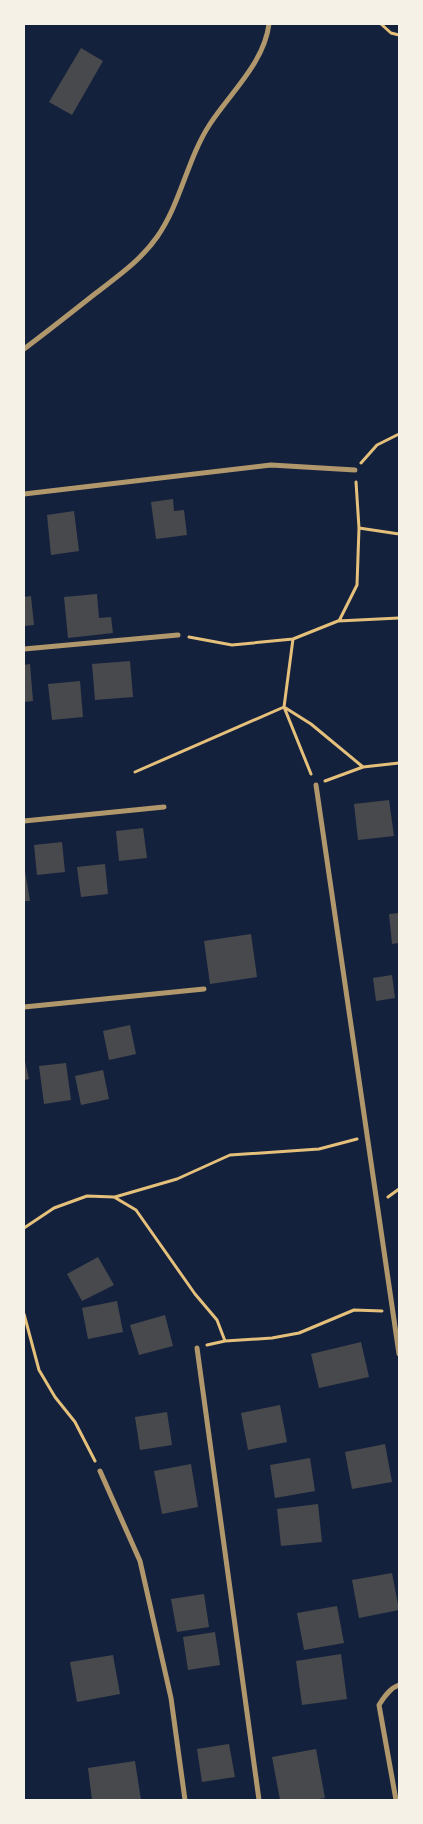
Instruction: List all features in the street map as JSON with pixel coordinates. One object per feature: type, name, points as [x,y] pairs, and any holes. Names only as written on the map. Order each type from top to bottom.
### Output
[{"type":"street","points":[[24,349],[134,264],[157,237],[173,208],[195,151],[209,124],[259,57],[268,34],[269,24]]},
{"type":"street","points":[[24,494],[271,465],[355,470]]},
{"type":"street","points":[[24,649],[178,635]]},
{"type":"street","points":[[316,785],[399,1354]]},
{"type":"street","points":[[24,821],[164,807]]},
{"type":"street","points":[[24,1007],[204,989]]},
{"type":"street","points":[[197,1348],[259,1800]]},
{"type":"street","points":[[100,1471],[140,1561],[171,1698],[185,1800]]},
{"type":"street","points":[[396,1800],[379,1705],[386,1694],[399,1685]]},
{"type":"path","points":[[381,24],[391,33],[399,35]]},
{"type":"path","points":[[338,621],[357,585],[360,528],[355,470],[377,445],[399,434]]},
{"type":"path","points":[[360,528],[399,534]]},
{"type":"path","points":[[178,635],[232,645],[293,639],[338,621],[399,618]]},
{"type":"path","points":[[293,639],[284,707],[316,785],[363,767],[399,763]]},
{"type":"path","points":[[284,707],[311,724],[363,767]]},
{"type":"path","points":[[135,772],[284,707]]},
{"type":"path","points":[[24,1228],[54,1208],[86,1196],[114,1197],[177,1179],[230,1155],[319,1149],[367,1136]]},
{"type":"path","points":[[114,1197],[136,1210],[195,1294],[217,1320],[225,1341]]},
{"type":"path","points":[[197,1348],[225,1341],[272,1338],[299,1333],[354,1310],[393,1311]]},
{"type":"path","points":[[24,1314],[39,1370],[55,1397],[75,1422],[100,1471]]},
{"type":"building","points":[[81,48],[103,61],[72,115],[49,102]]},
{"type":"building","points":[[173,499],[174,511],[184,510],[187,535],[156,539],[151,502]]},
{"type":"building","points":[[74,511],[79,551],[51,555],[47,515]]},
{"type":"building","points":[[97,594],[99,618],[111,617],[113,633],[68,638],[64,597]]},
{"type":"building","points":[[31,596],[34,625],[24,626],[24,597]]},
{"type":"building","points":[[130,661],[133,697],[95,700],[92,664]]},
{"type":"building","points":[[30,664],[33,701],[24,702],[24,665]]},
{"type":"building","points":[[80,681],[83,717],[52,720],[48,684]]},
{"type":"building","points":[[389,800],[394,836],[358,840],[354,804]]},
{"type":"building","points":[[143,828],[147,858],[119,861],[116,831]]},
{"type":"building","points":[[62,842],[65,872],[37,875],[34,845]]},
{"type":"building","points":[[105,864],[108,894],[81,897],[77,867]]},
{"type":"building","points":[[24,865],[30,901],[24,901]]},
{"type":"building","points":[[399,913],[399,943],[392,944],[389,914]]},
{"type":"building","points":[[251,934],[257,977],[210,984],[204,941]]},
{"type":"building","points":[[392,975],[395,998],[376,1001],[373,978]]},
{"type":"building","points":[[130,1025],[136,1054],[109,1060],[103,1031]]},
{"type":"building","points":[[24,1057],[29,1079],[24,1080]]},
{"type":"building","points":[[66,1063],[71,1100],[44,1104],[39,1066]]},
{"type":"building","points":[[103,1070],[109,1099],[81,1105],[75,1076]]},
{"type":"building","points":[[98,1257],[114,1285],[82,1301],[67,1274]]},
{"type":"building","points":[[117,1301],[123,1332],[88,1339],[82,1308]]},
{"type":"building","points":[[165,1315],[173,1346],[139,1355],[130,1325]]},
{"type":"building","points":[[361,1342],[369,1377],[319,1388],[311,1354]]},
{"type":"building","points":[[280,1405],[287,1442],[248,1450],[241,1413]]},
{"type":"building","points":[[167,1412],[172,1445],[140,1450],[135,1417]]},
{"type":"building","points":[[385,1444],[392,1482],[352,1489],[345,1452]]},
{"type":"building","points":[[310,1458],[315,1491],[275,1498],[270,1465]]},
{"type":"building","points":[[191,1464],[198,1507],[162,1514],[154,1471]]},
{"type":"building","points":[[318,1504],[322,1542],[281,1546],[277,1509]]},
{"type":"building","points":[[392,1573],[399,1610],[359,1618],[352,1580]]},
{"type":"building","points":[[204,1594],[209,1627],[177,1632],[171,1599]]},
{"type":"building","points":[[337,1606],[344,1643],[304,1650],[297,1613]]},
{"type":"building","points":[[215,1632],[220,1665],[188,1670],[183,1637]]},
{"type":"building","points":[[341,1654],[347,1699],[302,1705],[296,1661]]},
{"type":"building","points":[[113,1655],[120,1694],[77,1702],[70,1662]]},
{"type":"building","points":[[229,1744],[235,1777],[202,1782],[197,1749]]},
{"type":"building","points":[[316,1749],[325,1798],[280,1800],[272,1757]]},
{"type":"building","points":[[135,1761],[141,1800],[92,1800],[88,1768]]}]
